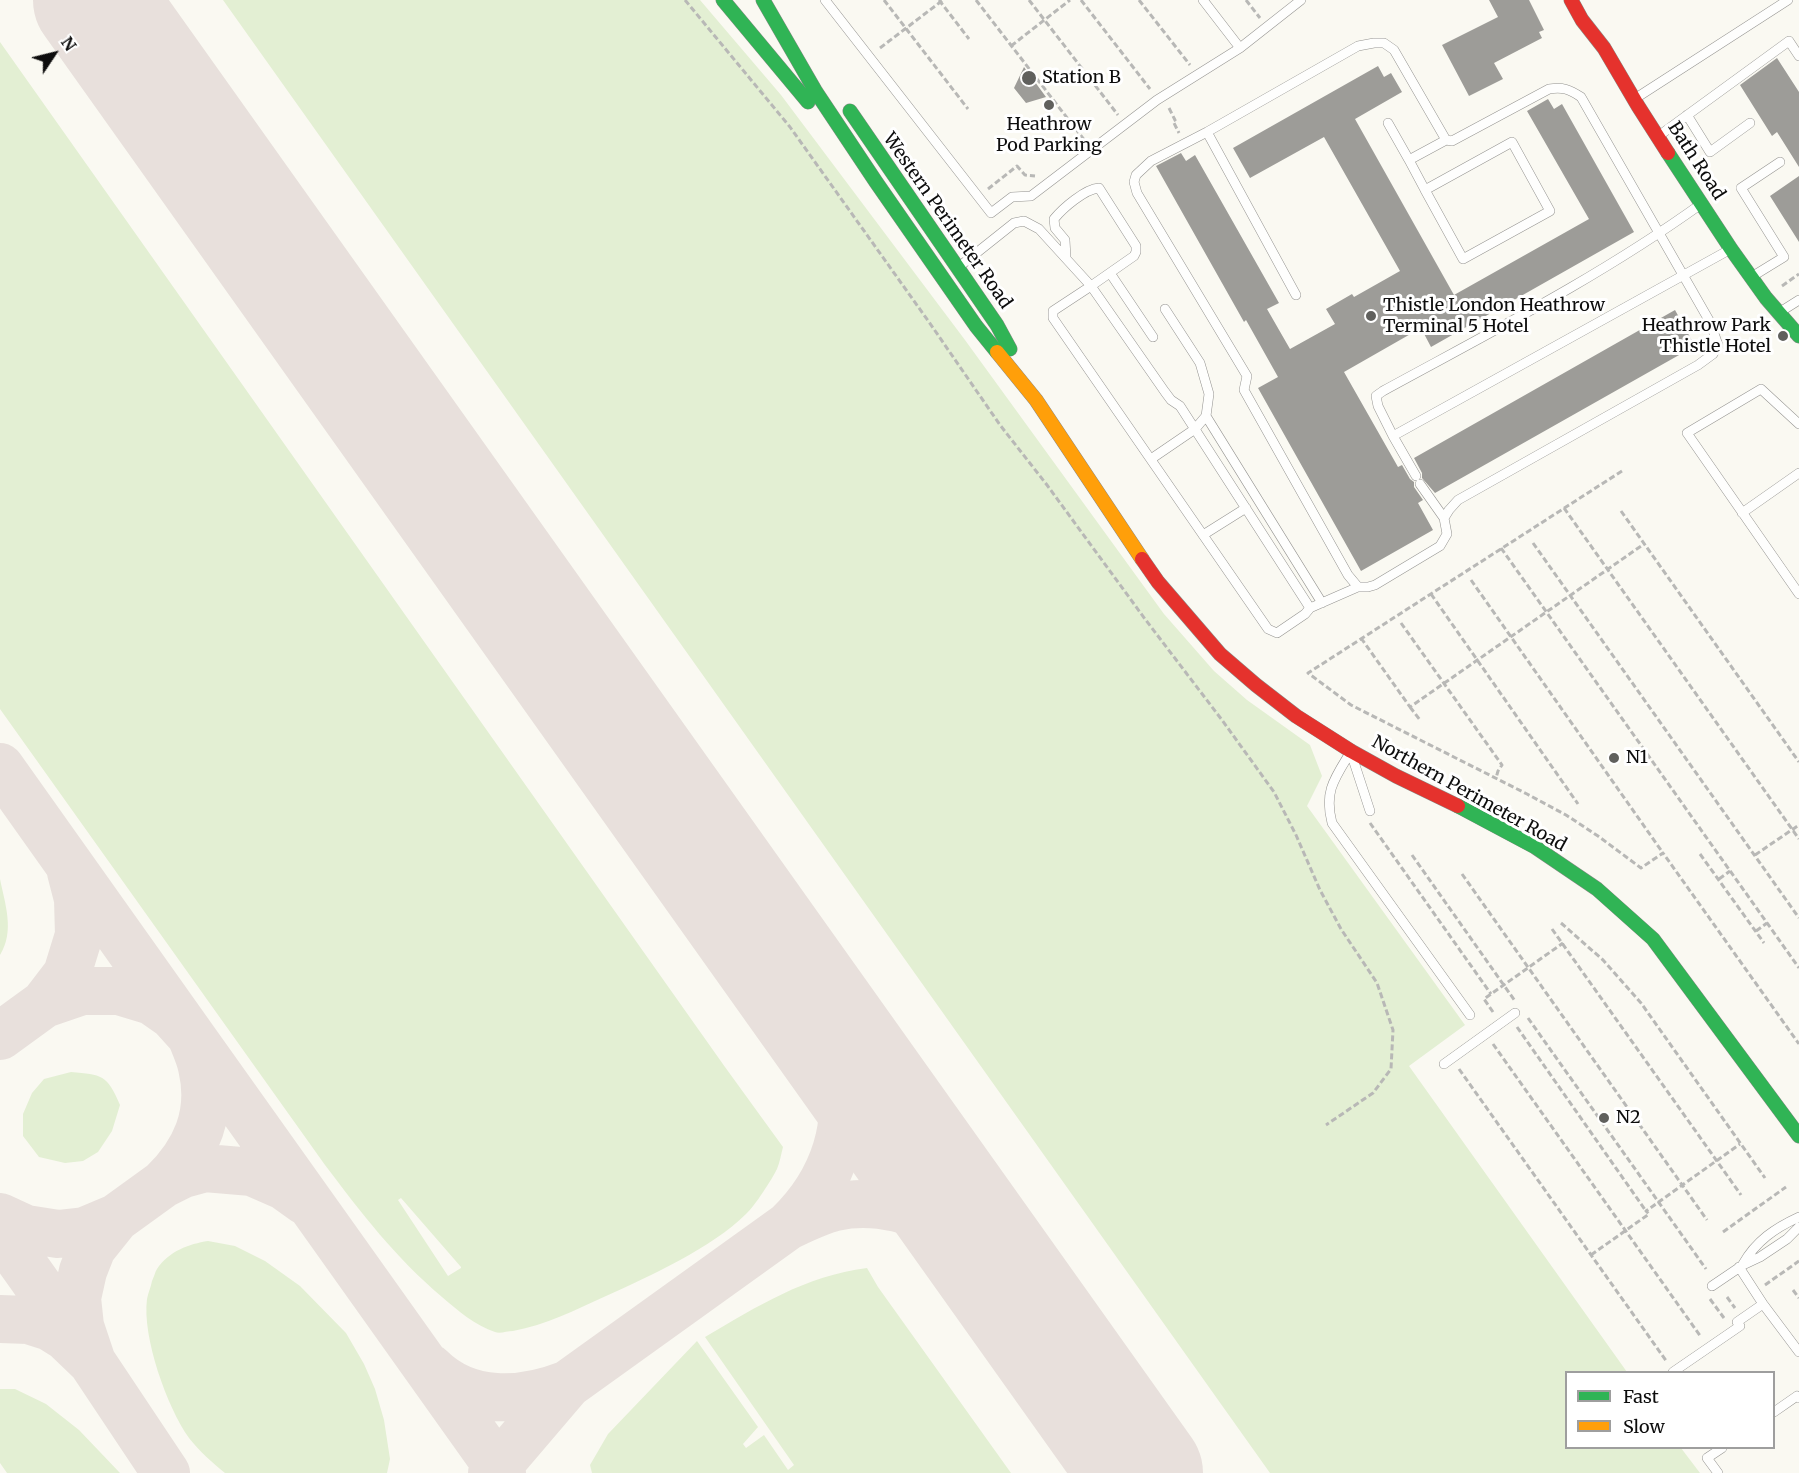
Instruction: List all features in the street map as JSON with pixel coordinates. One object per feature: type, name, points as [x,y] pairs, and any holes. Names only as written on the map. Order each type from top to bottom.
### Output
[{"type":"street","name":"Western Perimeter Road","points":[[723,0],[876,182]]},
{"type":"street","name":"Western Perimeter Road","points":[[763,0],[816,92],[876,182],[976,326],[1036,400],[1158,582],[1189,619]]},
{"type":"street","name":"Western Perimeter Road","points":[[753,13],[816,63],[763,0]]},
{"type":"street","name":"Bath Road","points":[[1571,0],[1582,20],[1604,48],[1634,99],[1731,249],[1778,313],[1799,336]]},
{"type":"street","name":"Western Perimeter Road","points":[[839,96],[997,325],[1036,400]]},
{"type":"street","name":"Northern Perimeter Road","points":[[1189,619],[1220,654],[1296,716],[1396,776],[1449,801],[1535,847],[1597,889],[1653,939],[1799,1136]]},
{"type":"lane","points":[[825,0],[991,213],[1012,197],[1031,196],[1157,100],[1240,48],[1300,0]]},
{"type":"lane","points":[[1203,0],[1240,48]]},
{"type":"lane","points":[[1634,99],[1788,0]]},
{"type":"lane","points":[[1658,136],[1789,41],[1799,56]]},
{"type":"lane","points":[[1358,586],[1348,575],[1244,390],[1247,376],[1137,191],[1134,182],[1136,175],[1150,162],[1358,46],[1384,43],[1394,50],[1446,140]]},
{"type":"lane","points":[[1409,160],[1446,140],[1452,141],[1549,89],[1560,87],[1569,89],[1581,97],[1684,274],[1710,322],[1718,345],[1713,354],[1698,364],[1458,500],[1444,518]]},
{"type":"lane","points":[[1687,115],[1710,152],[1750,123]]},
{"type":"lane","points":[[1388,123],[1463,259],[1550,211],[1512,142],[1425,190]]},
{"type":"lane","points":[[1207,132],[1296,295]]},
{"type":"lane","points":[[1751,277],[1784,257],[1741,188],[1780,162]]},
{"type":"lane","points":[[1066,258],[1065,240],[1055,228],[1054,219],[1062,209],[1089,191],[1099,188],[1136,246],[1136,252],[1134,256],[1053,311],[1053,318],[1268,629],[1277,633],[1310,608],[1358,586],[1375,585],[1440,546],[1447,534],[1444,518],[1418,480],[1393,436],[1378,406],[1376,396],[1519,317],[1660,233],[1702,203]]},
{"type":"lane","points":[[958,268],[1018,221],[1024,221],[1039,229],[1091,286],[1165,392],[1180,406],[1310,608]]},
{"type":"lane","points":[[1393,436],[1731,249]]},
{"type":"lane","points":[[1110,273],[1153,337]]},
{"type":"lane","points":[[1778,313],[1799,300]]},
{"type":"lane","points":[[1151,459],[1195,429],[1206,416],[1209,394],[1200,363],[1165,309]]},
{"type":"lane","points":[[1799,424],[1761,389],[1687,433],[1799,594]]},
{"type":"lane","points":[[1206,416],[1322,603]]},
{"type":"lane","points":[[1742,513],[1799,473]]},
{"type":"lane","points":[[1203,535],[1246,508]]},
{"type":"lane","points":[[1351,751],[1370,811]]},
{"type":"lane","points":[[1351,751],[1332,784],[1328,807],[1332,824],[1470,1015]]},
{"type":"lane","points":[[1444,1064],[1519,1010]]},
{"type":"lane","points":[[1741,1266],[1752,1249],[1779,1226],[1799,1217]]},
{"type":"lane","points":[[1712,1286],[1787,1239],[1799,1227]]},
{"type":"lane","points":[[1741,1266],[1763,1304],[1799,1352]]},
{"type":"lane","points":[[1670,1368],[1763,1304]]},
{"type":"lane","points":[[1775,1411],[1797,1396],[1799,1398]]},
{"type":"lane","points":[[1718,1473],[1707,1458],[1720,1449]]},
{"type":"path","points":[[685,0],[790,127],[930,322],[1000,425],[1274,792],[1341,929],[1377,983],[1393,1030],[1391,1069],[1373,1093],[1326,1125]]},
{"type":"path","points":[[884,0],[968,109]]},
{"type":"path","points":[[976,0],[1086,143],[1082,147]]},
{"type":"path","points":[[1029,0],[1120,116]]},
{"type":"path","points":[[1011,46],[1070,0]]},
{"type":"path","points":[[1081,0],[1153,93]]},
{"type":"path","points":[[1139,0],[1189,64]]},
{"type":"path","points":[[1246,0],[1261,20]]},
{"type":"path","points":[[870,57],[941,1],[969,39]]},
{"type":"path","points":[[978,196],[1017,166],[1029,176],[1041,176]]},
{"type":"path","points":[[1622,471],[1308,673],[1351,705],[1566,815],[1641,868],[1663,852]]},
{"type":"path","points":[[1564,508],[1799,839]]},
{"type":"path","points":[[1621,511],[1799,762]]},
{"type":"path","points":[[1533,543],[1799,918]]},
{"type":"path","points":[[1410,707],[1644,544]]},
{"type":"path","points":[[1501,548],[1799,968]]},
{"type":"path","points":[[1471,580],[1799,1044]]},
{"type":"path","points":[[1431,594],[1578,804]]},
{"type":"path","points":[[1401,623],[1502,765],[1496,778]]},
{"type":"path","points":[[1361,638],[1420,720]]},
{"type":"path","points":[[1368,821],[1491,994]]},
{"type":"path","points":[[1755,855],[1799,825]]},
{"type":"path","points":[[1701,854],[1764,943]]},
{"type":"path","points":[[1412,855],[1504,985],[1519,1010],[1706,1269]]},
{"type":"path","points":[[1719,879],[1730,871]]},
{"type":"path","points":[[1461,874],[1707,1220]]},
{"type":"path","points":[[1561,923],[1603,960],[1641,1003],[1765,1178]]},
{"type":"path","points":[[1755,931],[1767,923]]},
{"type":"path","points":[[1552,929],[1741,1195]]},
{"type":"path","points":[[1501,1023],[1484,999],[1563,943]]},
{"type":"path","points":[[1516,1026],[1649,1214],[1591,1255]]},
{"type":"path","points":[[1492,1042],[1703,1339]]},
{"type":"path","points":[[1458,1067],[1670,1368]]},
{"type":"path","points":[[1646,1211],[1741,1144]]},
{"type":"path","points":[[1723,1232],[1786,1187]]},
{"type":"path","points":[[1763,1286],[1799,1261]]},
{"type":"path","points":[[1793,1290],[1799,1298]]},
{"type":"path","points":[[1727,1297],[1736,1321]]},
{"type":"path","points":[[1710,1299],[1736,1321]]},
{"type":"green space","points":[[223,0],[700,0],[781,95],[965,340],[1164,614],[1214,671],[1247,700],[1310,745],[1322,776],[1307,806],[1465,1025],[1409,1066],[1626,1371],[1565,1371],[1565,1449],[1682,1449],[1700,1473],[1270,1473]]},
{"type":"green space","points":[[0,42],[783,1147],[778,1166],[771,1179],[750,1210],[732,1226],[698,1250],[642,1280],[560,1316],[513,1331],[497,1333],[474,1322],[425,1282],[352,1201],[0,709]],"holes":[[[401,1198],[461,1267],[448,1276],[398,1200]]]},
{"type":"green space","points":[[0,879],[8,927],[5,946],[0,955]]},
{"type":"green space","points":[[71,1072],[102,1078],[111,1087],[120,1105],[112,1131],[98,1152],[83,1161],[65,1163],[39,1157],[23,1136],[23,1114],[32,1093],[44,1079]]},
{"type":"green space","points":[[208,1241],[235,1246],[265,1261],[300,1286],[346,1333],[375,1389],[384,1420],[390,1459],[387,1473],[225,1473],[189,1438],[172,1409],[152,1352],[146,1315],[147,1299],[156,1270],[167,1257],[187,1246]]},
{"type":"green space","points":[[867,1268],[878,1287],[1011,1473],[592,1473],[590,1465],[608,1434],[697,1341],[758,1427],[743,1444],[746,1448],[764,1435],[788,1470],[794,1465],[705,1337],[802,1285],[844,1272]]},
{"type":"green space","points":[[0,1389],[15,1389],[46,1404],[79,1430],[120,1473],[7,1473],[0,1463]]},
{"type":"building","points":[[1489,0],[1529,0],[1544,30],[1539,32],[1542,38],[1494,63],[1503,79],[1469,96],[1442,45],[1498,17]]},
{"type":"building","points":[[1777,58],[1799,92],[1799,167],[1777,132],[1772,136],[1740,85]]},
{"type":"building","name":"Thistle London Heathrow Terminal 5 Hotel","points":[[1378,66],[1384,77],[1391,73],[1402,92],[1355,119],[1454,295],[1589,219],[1527,111],[1548,99],[1554,109],[1562,104],[1634,232],[1431,347],[1421,328],[1344,372],[1398,467],[1402,465],[1414,482],[1414,487],[1423,500],[1418,503],[1433,530],[1361,571],[1258,388],[1278,377],[1246,320],[1244,322],[1156,166],[1181,153],[1186,161],[1195,155],[1279,303],[1267,309],[1290,349],[1335,324],[1326,309],[1352,294],[1354,297],[1400,271],[1324,137],[1250,178],[1233,148]]},
{"type":"building","points":[[1024,67],[1046,97],[1026,103],[1014,88]]},
{"type":"building","points":[[1799,176],[1799,242],[1770,196]]},
{"type":"building","points":[[1675,310],[1695,346],[1435,493],[1422,478],[1422,473],[1414,458]]},
{"type":"taxiway","points":[[0,767],[191,1036],[197,1051],[205,1084],[203,1116],[199,1131],[185,1159],[163,1184]]},
{"type":"taxiway","points":[[44,1004],[67,974],[79,935],[78,899],[71,872]]},
{"type":"taxiway","points":[[0,1036],[44,1004],[82,991],[119,991],[152,1001],[172,1015],[191,1036],[502,1473]]},
{"type":"taxiway","points":[[430,1368],[445,1380],[478,1395],[514,1397],[568,1384],[788,1226],[804,1209],[828,1170],[837,1149],[843,1105],[834,1059],[813,1017],[808,1001]]},
{"type":"taxiway","points":[[92,1362],[80,1326],[77,1298],[83,1271],[92,1248],[116,1218],[163,1184],[183,1174],[205,1168],[252,1172],[284,1186],[305,1201]]},
{"type":"taxiway","points":[[788,1226],[835,1207],[881,1205],[912,1212],[941,1224],[988,1256]]},
{"type":"taxiway","points":[[0,1217],[26,1229],[58,1234],[85,1231],[116,1218]]},
{"type":"taxiway","points":[[0,1232],[79,1343]]},
{"type":"taxiway","points":[[0,1319],[28,1320],[50,1327],[66,1337],[92,1362],[166,1473]]},
{"type":"taxiway","points":[[492,1473],[568,1384]]},
{"type":"runway","points":[[94,0],[1142,1473]]},
{"type":"traffic: fast","points":[[723,0],[808,102]]},
{"type":"traffic: fast","points":[[763,0],[816,92],[976,326],[997,352]]},
{"type":"traffic: fast","points":[[850,111],[997,325],[1010,349]]},
{"type":"traffic: fast","points":[[1668,153],[1766,298],[1799,336]]},
{"type":"traffic: fast","points":[[1458,806],[1535,847],[1597,889],[1653,939],[1799,1136]]},
{"type":"traffic: slow","points":[[997,352],[1036,400],[1142,559]]},
{"type":"traffic: jam","points":[[1571,0],[1582,20],[1604,48],[1668,153]]},
{"type":"traffic: jam","points":[[1142,559],[1158,582],[1220,654],[1256,685],[1296,716],[1351,751],[1458,806]]},
{"type":"place","name":"Station B","points":[[1029,78]]},
{"type":"place","name":"Heathrow Pod Parking","points":[[1049,105]]},
{"type":"place","name":"Thistle London Heathrow Terminal 5 Hotel","points":[[1371,316]]},
{"type":"place","name":"Heathrow Park Thistle Hotel","points":[[1783,336]]},
{"type":"place","name":"N1","points":[[1614,758]]},
{"type":"place","name":"N2","points":[[1604,1118]]}]
